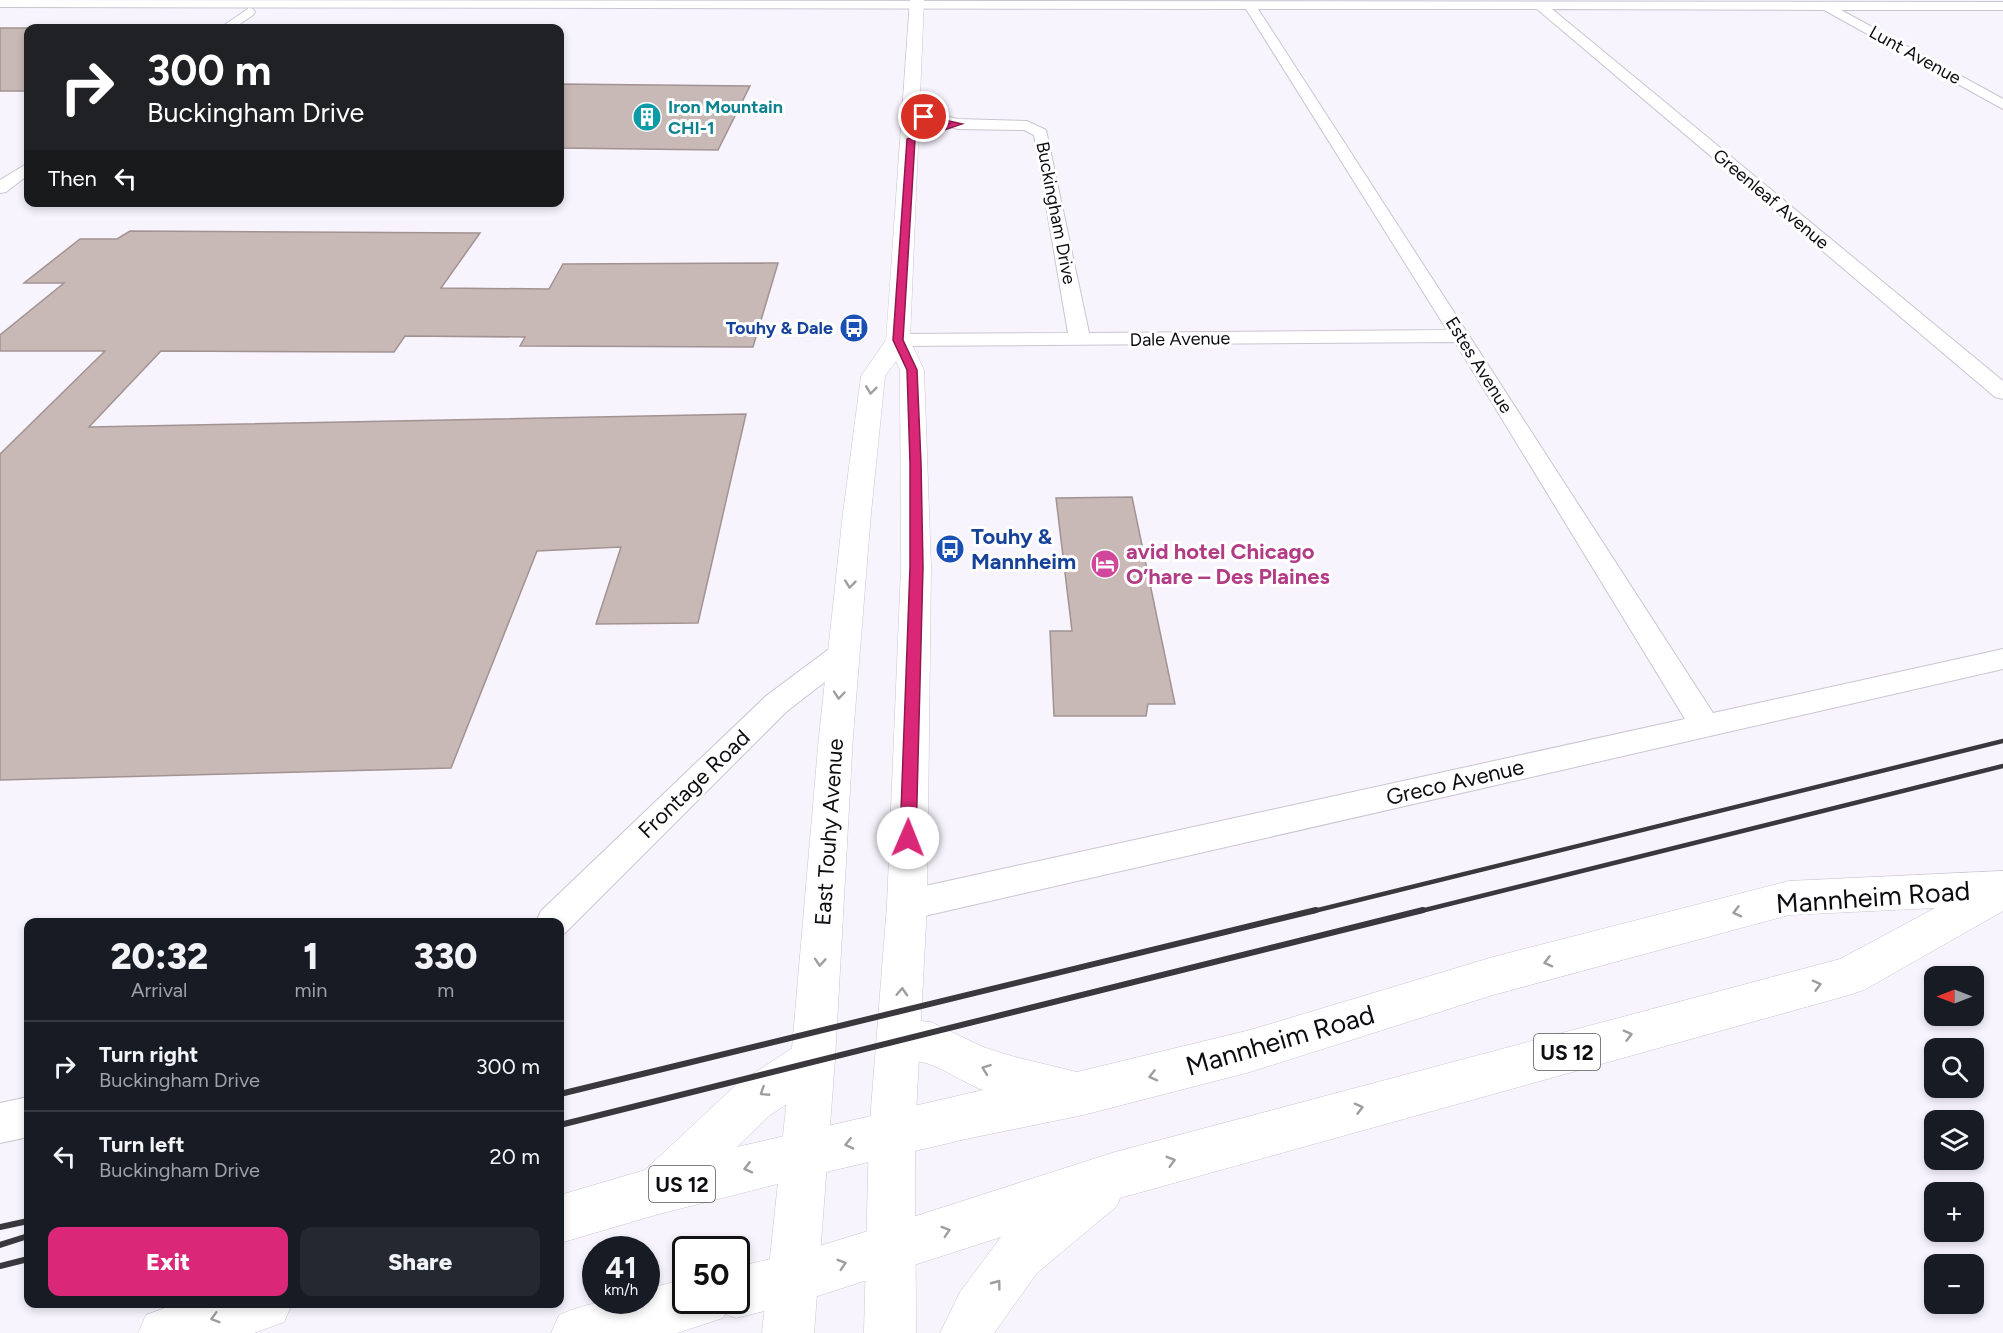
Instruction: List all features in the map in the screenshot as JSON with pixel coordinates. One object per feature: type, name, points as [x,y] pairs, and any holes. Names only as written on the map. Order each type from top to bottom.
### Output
[{"type":"main road","points":[[890,1333],[892,1134],[907,905],[916,567],[916,463],[912,370],[898,340],[922,135],[912,113],[917,3]]},
{"type":"main road","name":"East Touhy Avenue","points":[[788,1333],[813,1060],[843,653],[873,376],[898,340]]},
{"type":"main road","name":"Mannheim Road","points":[[564,1218],[659,1190],[805,1154],[966,1116],[1083,1093],[1250,1051],[1493,976],[1789,898],[2003,889]]},
{"type":"main road","name":"Mannheim Road","points":[[750,1290],[891,1249],[1115,1176],[1849,976],[2003,889]]},
{"type":"main road","points":[[899,1040],[931,1043],[974,1065],[1015,1080],[1083,1093]]},
{"type":"main road","points":[[659,1190],[753,1100],[813,1060]]},
{"type":"main road","points":[[966,1333],[978,1310],[1019,1255],[1115,1176]]},
{"type":"main road","points":[[164,1333],[252,1308]]},
{"type":"main road","points":[[611,1330],[672,1311]]},
{"type":"street","points":[[0,3],[480,5],[917,3],[1250,6],[1364,3],[1540,6],[2003,6]]},
{"type":"street","points":[[0,11],[249,12],[381,10],[480,5]]},
{"type":"street","name":"Estes Avenue","points":[[1250,6],[1706,726]]},
{"type":"street","name":"Greenleaf Avenue","points":[[1540,6],[2003,392]]},
{"type":"street","name":"Lunt Avenue","points":[[1827,6],[2003,105]]},
{"type":"street","points":[[232,24],[249,12]]},
{"type":"street","name":"Buckingham Drive","points":[[912,113],[958,124],[1027,126],[1041,133],[1080,340]]},
{"type":"street","name":"Buckingham Drive","points":[[922,135],[958,124]]},
{"type":"street","points":[[0,188],[24,171]]},
{"type":"street","name":"Dale Avenue","points":[[898,340],[1461,336]]},
{"type":"street","name":"Frontage Road","points":[[557,918],[776,704],[843,653]]},
{"type":"street","name":"Greco Avenue","points":[[907,905],[2003,659]]},
{"type":"street","points":[[0,1123],[24,1118]]},
{"type":"building","points":[[0,28],[24,28],[24,91],[0,91]]},
{"type":"building","name":"Iron Mountain CHI-1","points":[[564,84],[750,86],[718,150],[564,148]]},
{"type":"building","points":[[130,231],[480,233],[441,288],[549,289],[563,264],[778,263],[753,347],[520,346],[525,337],[405,336],[394,352],[161,351],[89,427],[746,414],[698,623],[596,624],[621,547],[537,551],[451,768],[0,780],[0,454],[105,351],[0,351],[0,335],[64,283],[24,283],[80,239],[117,239]]},
{"type":"building","name":"avid hotel Chicago O’hare – Des Plaines","points":[[1132,497],[1175,704],[1148,704],[1146,716],[1054,716],[1050,631],[1072,631],[1056,498]]},
{"type":"railway","points":[[1310,912],[2003,741]]},
{"type":"railway","points":[[1417,912],[2003,766]]},
{"type":"railway","points":[[564,1093],[1316,910]]},
{"type":"railway","points":[[564,1124],[1423,910]]},
{"type":"railway","points":[[0,1227],[24,1222]]},
{"type":"railway","points":[[0,1245],[24,1237]]},
{"type":"railway","points":[[0,1266],[24,1260]]},
{"type":"place","name":"Iron Mountain CHI-1","points":[[647,117]]},
{"type":"place","name":"Touhy & Dale","points":[[854,328]]},
{"type":"place","name":"Touhy & Mannheim","points":[[950,549]]},
{"type":"place","name":"avid hotel Chicago O’hare – Des Plaines","points":[[1105,564]]},
{"type":"route","points":[[908,838],[916,567],[916,463],[912,370],[898,340],[909,164],[911,139],[958,124],[924,117]]}]
